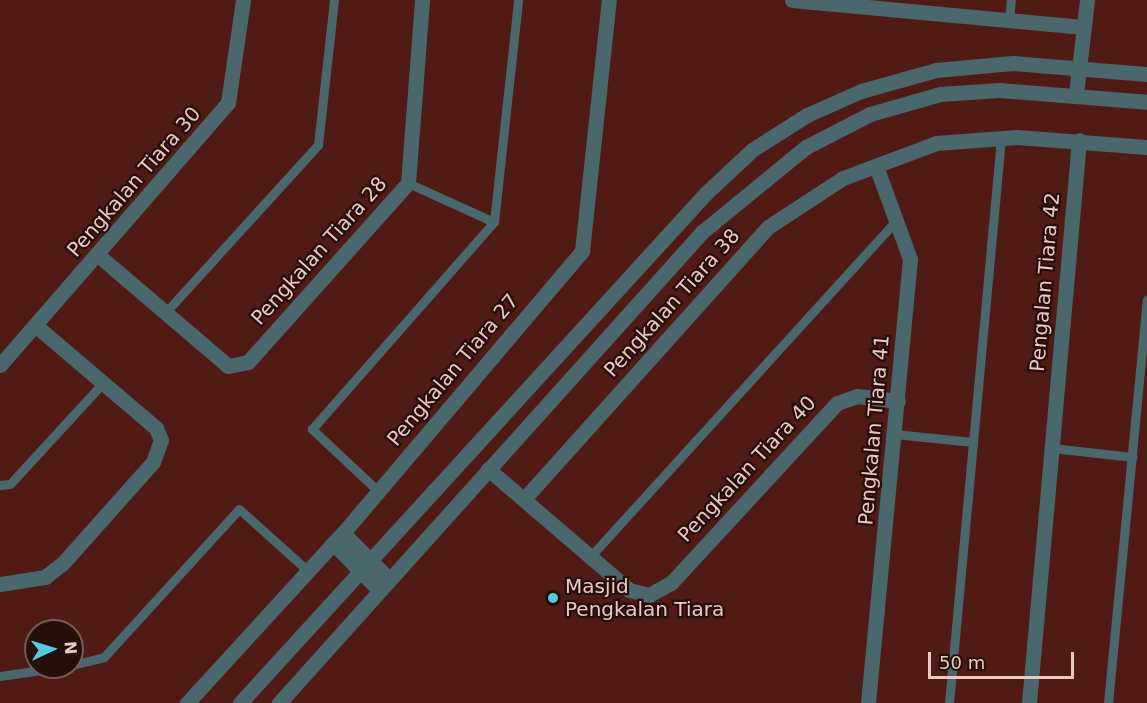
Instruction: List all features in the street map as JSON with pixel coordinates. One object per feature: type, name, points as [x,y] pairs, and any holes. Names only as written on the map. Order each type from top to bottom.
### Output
[{"type":"street","name":"Pengkalan Tiara 30","points":[[0,365],[228,103],[243,0]]},
{"type":"street","name":"Pengkalan Tiara 28","points":[[165,313],[228,366],[248,362],[408,183],[422,0]]},
{"type":"street","name":"Pengkalan Tiara 27","points":[[187,703],[338,538],[582,251],[609,0]]},
{"type":"street","points":[[792,0],[928,7],[1009,21],[1084,27]]},
{"type":"street","points":[[1076,94],[1087,0]]},
{"type":"street","points":[[240,703],[706,193],[752,150],[807,115],[850,96],[936,70],[1013,63],[1147,74]]},
{"type":"street","points":[[279,703],[702,232],[806,147],[870,114],[940,94],[999,90],[1076,94],[1147,102]]},
{"type":"street","name":"Pengkalan Tiara 38","points":[[524,499],[768,226],[834,183],[936,143],[1001,138],[1079,140],[1147,147]]},
{"type":"street","name":"Pengalan Tiara 42","points":[[1029,703],[1079,140]]},
{"type":"street","name":"Pengkalan Tiara 41","points":[[868,703],[910,260],[876,166]]},
{"type":"street","points":[[98,255],[165,313]]},
{"type":"street","points":[[0,584],[45,577],[63,563],[153,462],[161,440],[156,428],[36,326]]},
{"type":"street","name":"Pengkalan Tiara 40","points":[[589,558],[638,594],[661,592],[672,583],[837,403],[857,396],[898,401]]},
{"type":"street","points":[[488,469],[589,558]]},
{"type":"street","points":[[338,538],[384,585]]},
{"type":"lane","points":[[165,313],[318,145],[334,0]]},
{"type":"lane","points":[[378,491],[314,436],[314,423],[494,222],[518,0]]},
{"type":"lane","points":[[1009,21],[1011,0]]},
{"type":"lane","points":[[949,703],[1001,138]]},
{"type":"lane","points":[[408,183],[494,222]]},
{"type":"lane","points":[[589,558],[895,222]]},
{"type":"lane","points":[[1108,703],[1147,300]]},
{"type":"lane","points":[[0,485],[10,484],[103,383]]},
{"type":"lane","points":[[895,434],[973,442]]},
{"type":"lane","points":[[1052,448],[1132,457]]},
{"type":"lane","points":[[84,662],[104,657],[239,509],[308,571]]},
{"type":"lane","points":[[0,676],[24,672]]},
{"type":"place","name":"Masjid Pengkalan Tiara","points":[[553,598]]}]
